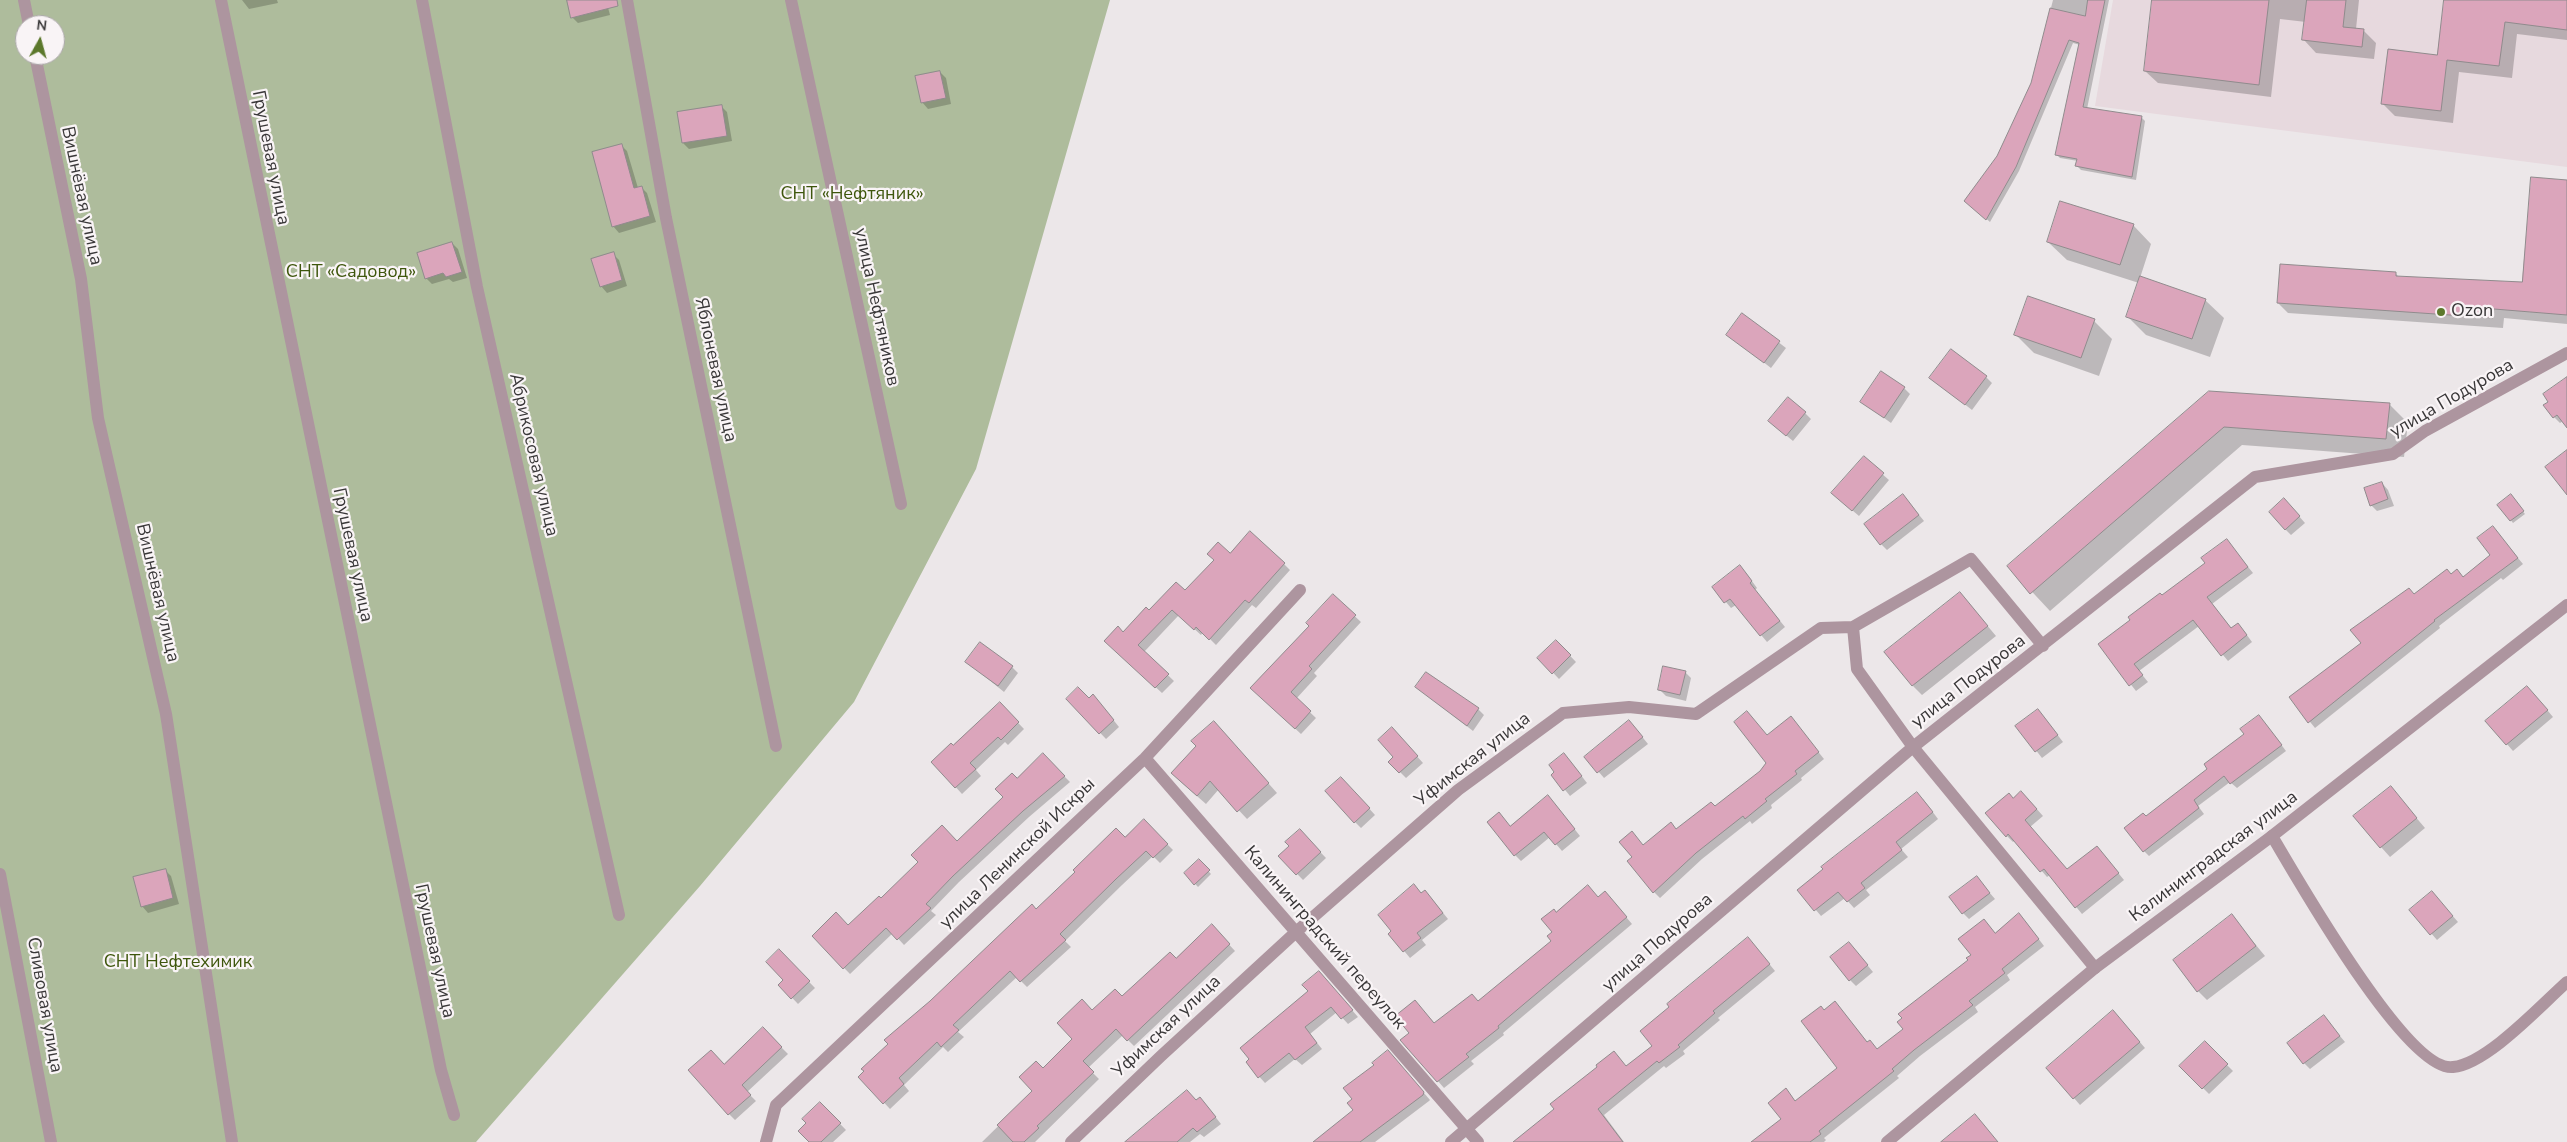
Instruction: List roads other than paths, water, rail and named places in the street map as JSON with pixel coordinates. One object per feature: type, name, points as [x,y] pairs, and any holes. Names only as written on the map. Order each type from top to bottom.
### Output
[{"type":"street","points":[[24,0],[27,15]]},
{"type":"street","name":"Грушевая улица","points":[[221,0],[441,1070],[454,1115]]},
{"type":"street","name":"Абрикосовая улица","points":[[422,0],[477,287],[620,915]]},
{"type":"street","name":"Яблоневая улица","points":[[627,0],[666,218],[776,746]]},
{"type":"street","name":"улица Нефтяников","points":[[791,0],[901,504]]},
{"type":"street","name":"Вишнёвая улица","points":[[37,65],[81,279],[98,418],[166,714],[232,1142]]},
{"type":"street","name":"улица Подурова","points":[[1451,1142],[1913,748],[2255,477],[2393,454],[2425,431],[2567,353]]},
{"type":"street","name":"Уфимская улица","points":[[1071,1142],[1296,932],[1458,790],[1563,713],[1628,707],[1696,714],[1821,628],[1853,627],[1971,559],[2043,646]]},
{"type":"street","name":"улица Ленинской Искры","points":[[766,1142],[776,1105],[1145,758],[1300,590]]},
{"type":"street","name":"Калининградская улица","points":[[1887,1142],[2095,968],[2272,836],[2567,604]]},
{"type":"street","points":[[1853,627],[1857,669],[1913,748],[2095,968]]},
{"type":"street","name":"Калининградский переулок","points":[[1145,758],[1478,1142]]},
{"type":"street","points":[[2272,836],[2342,953],[2406,1038],[2426,1057],[2451,1068],[2471,1064],[2488,1052],[2567,982]]},
{"type":"street","name":"Сливовая улица","points":[[0,874],[51,1142]]},
{"type":"place","name":"Ozon","points":[[2441,312]]},
{"type":"park label","name":"СНТ «Нефтяник»","points":[[852,195]]},
{"type":"park label","name":"СНТ «Садовод»","points":[[351,273]]},
{"type":"park label","name":"СНТ Нефтехимик","points":[[178,963]]}]
